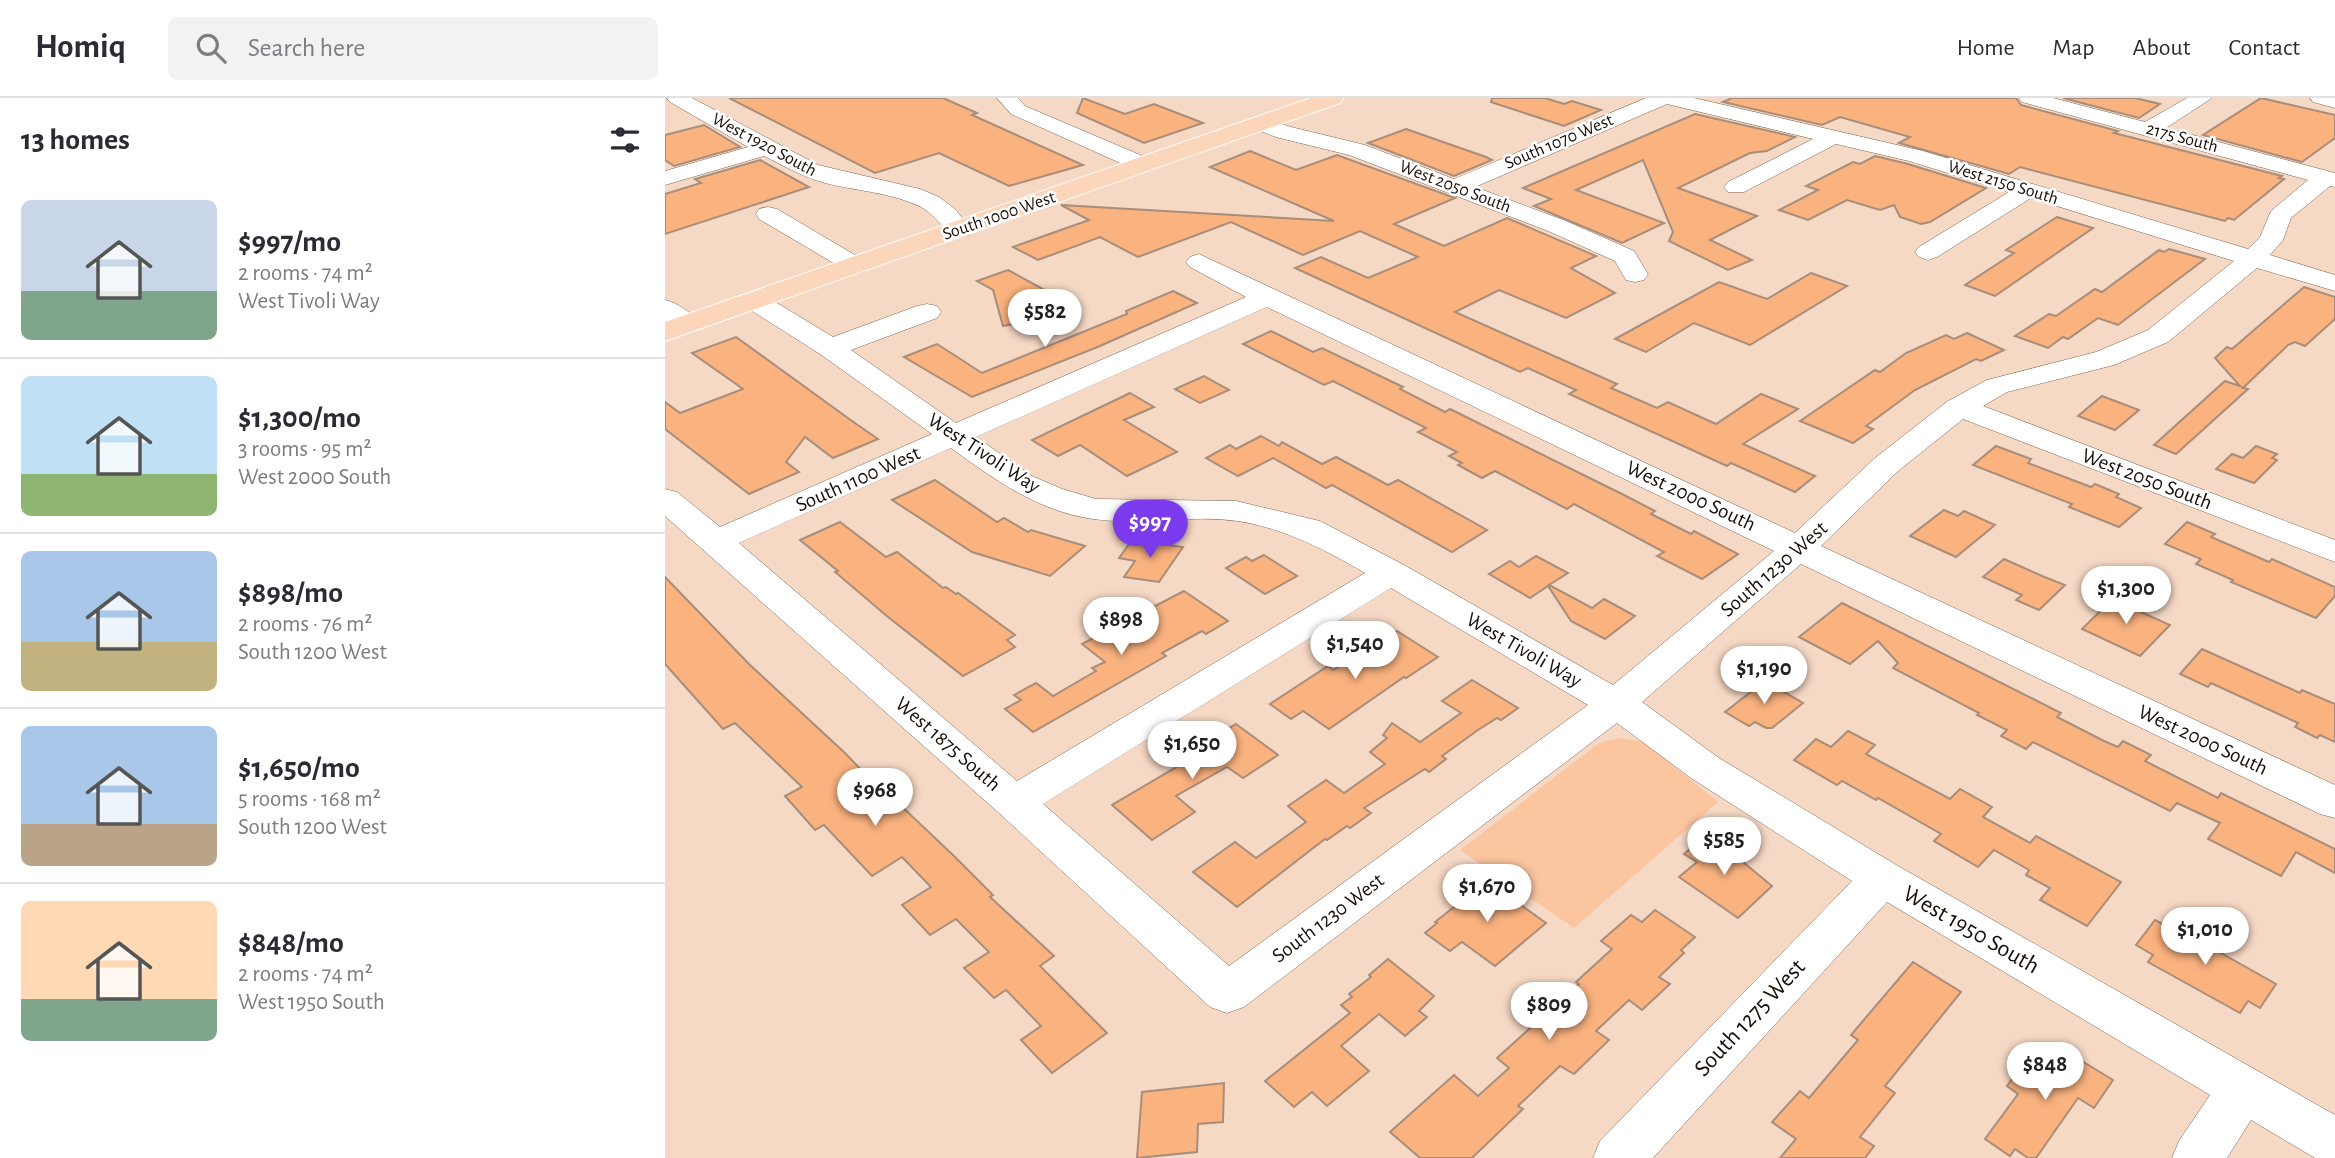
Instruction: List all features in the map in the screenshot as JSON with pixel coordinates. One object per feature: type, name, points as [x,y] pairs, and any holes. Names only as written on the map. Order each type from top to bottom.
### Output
[{"type":"main road","name":"South 1000 West","points":[[672,322],[755,302],[1332,98]]},
{"type":"street","name":"West 1920 South","points":[[677,98],[817,173],[855,183],[866,193],[927,225],[960,230]]},
{"type":"street","points":[[1007,98],[1018,110],[1144,165]]},
{"type":"street","name":"West 2150 South","points":[[1666,98],[1915,156],[2335,283]]},
{"type":"street","name":"South 1070 West","points":[[1454,187],[1666,98]]},
{"type":"street","name":"2175 South","points":[[2029,98],[2330,179]]},
{"type":"street","points":[[2149,129],[2202,98]]},
{"type":"street","points":[[2320,98],[2335,102]]},
{"type":"street","name":"West 2050 South","points":[[1261,123],[1284,132],[1357,150],[1557,226],[1625,256],[1635,274]]},
{"type":"street","points":[[1736,187],[1833,137]]},
{"type":"street","points":[[665,178],[768,148]]},
{"type":"street","name":"South 1230 West","points":[[1227,993],[1616,704],[1800,547],[1887,465],[1959,407],[1997,386],[2104,359],[2158,335],[2253,258],[2271,240],[2280,216],[2298,198],[2330,179]]},
{"type":"street","points":[[1928,252],[2028,190]]},
{"type":"street","points":[[768,214],[856,266]]},
{"type":"street","name":"West 2000 South","points":[[1199,262],[1267,297],[1800,547],[2335,803]]},
{"type":"street","name":"South 1100 West","points":[[716,541],[1267,297]]},
{"type":"street","name":"West Tivoli Way","points":[[755,302],[830,348],[1021,483],[1050,496],[1094,509],[1236,511],[1308,528],[1392,572],[1616,704]]},
{"type":"street","points":[[830,348],[927,312]]},
{"type":"street","name":"West 2050 South","points":[[1959,407],[2335,552]]},
{"type":"street","name":"West 1875 South","points":[[665,499],[1014,802],[1227,993]]},
{"type":"street","points":[[1014,802],[1392,572]]},
{"type":"street","name":"West 1950 South","points":[[1616,704],[1648,724],[1705,768],[1882,878],[2335,1142]]},
{"type":"street","name":"South 1275 West","points":[[1619,1158],[1882,878]]},
{"type":"street","points":[[2198,1158],[2243,1088]]},
{"type":"shaded area","points":[[1621,738],[1644,742],[1718,802],[1574,928],[1460,850],[1595,746]]},
{"type":"building","points":[[729,98],[943,98],[977,113],[972,115],[1083,165],[1009,186],[939,153],[875,173]]},
{"type":"building","points":[[1083,98],[1125,114],[1154,104],[1203,123],[1144,143],[1077,113]]},
{"type":"building","points":[[1492,98],[1545,98],[1564,104],[1572,101],[1601,110],[1564,126],[1491,102]]},
{"type":"building","points":[[1732,98],[2016,98],[2021,105],[2118,131],[2114,133],[2282,176],[2279,178],[2284,179],[2234,220],[2228,218],[2225,221],[2020,167],[2009,174],[1899,143],[1910,137],[1840,117],[1822,125],[1723,102]]},
{"type":"building","points":[[2063,98],[2135,98],[2160,104],[2139,118]]},
{"type":"building","points":[[2261,98],[2335,115],[2335,138],[2302,162],[2203,135]]},
{"type":"building","points":[[1695,114],[1795,137],[1767,151],[1750,153],[1678,188],[1757,216],[1710,240],[1752,260],[1728,270],[1669,241],[1673,232],[1643,160],[1576,190],[1664,223],[1622,243],[1534,206],[1551,199],[1523,188]]},
{"type":"building","points":[[704,125],[740,147],[674,166],[665,160],[665,135]]},
{"type":"building","points":[[1406,129],[1492,160],[1454,176],[1368,143]]},
{"type":"building","points":[[1250,151],[1296,170],[1337,155],[1455,198],[1394,224],[1444,246],[1507,218],[1596,256],[1571,268],[1615,293],[1566,318],[1499,290],[1455,312],[1617,384],[1611,388],[1657,408],[1668,402],[1716,424],[1761,394],[1798,409],[1743,444],[1815,476],[1795,492],[1731,463],[1727,466],[1569,394],[1576,390],[1528,368],[1520,372],[1295,268],[1321,257],[1368,278],[1418,257],[1360,231],[1303,255],[1231,222],[1138,257],[1100,237],[1038,260],[1013,247],[1089,220],[1061,205],[1334,221],[1210,167]]},
{"type":"building","points":[[1875,156],[1986,188],[1930,222],[1921,224],[1900,217],[1894,205],[1880,210],[1847,200],[1808,220],[1779,210],[1818,190],[1806,186],[1853,162],[1860,164]]},
{"type":"building","points":[[760,160],[809,187],[665,234],[665,194],[701,183],[695,179]]},
{"type":"building","points":[[2057,217],[2093,228],[1995,296],[1965,285],[2014,253],[2006,250]]},
{"type":"building","points":[[2169,249],[2205,259],[2118,325],[2098,318],[2068,339],[2063,337],[2048,348],[2015,336],[2049,314],[2056,316],[2095,289],[2102,292],[2159,250],[2164,252]]},
{"type":"building","points":[[1008,270],[1052,294],[1059,316],[1003,326],[993,290],[977,281]]},
{"type":"building","points":[[1811,273],[1847,286],[1750,345],[1694,323],[1646,352],[1615,339],[1719,282],[1767,299]]},
{"type":"building","points":[[2304,287],[2335,297],[2335,319],[2305,346],[2295,342],[2288,345],[2243,388],[2248,389],[2176,454],[2154,445],[2225,381],[2240,386],[2215,358],[2227,347],[2232,349]]},
{"type":"building","points":[[1173,291],[1197,303],[1100,346],[972,397],[904,357],[937,344],[982,373],[1127,314],[1126,311]]},
{"type":"building","points":[[1271,331],[1313,352],[1322,348],[1403,387],[1400,389],[1445,412],[1450,409],[1655,511],[1651,514],[1691,534],[1694,531],[1738,554],[1702,579],[1657,556],[1664,552],[1574,504],[1567,509],[1495,471],[1482,478],[1458,465],[1462,463],[1449,456],[1457,452],[1418,432],[1426,428],[1333,381],[1324,385],[1243,344]]},
{"type":"building","points":[[1967,333],[2004,350],[1981,361],[1976,359],[1915,390],[1866,426],[1873,429],[1853,443],[1800,421],[1875,370],[1880,372],[1906,353],[1946,335],[1954,339]]},
{"type":"building","points":[[736,337],[878,439],[833,458],[805,437],[786,462],[799,472],[749,494],[665,429],[665,402],[680,413],[743,389],[692,353]]},
{"type":"building","points":[[1204,376],[1229,390],[1200,403],[1175,389]]},
{"type":"building","points":[[1130,393],[1154,407],[1124,420],[1177,452],[1127,476],[1080,445],[1058,456],[1032,440]]},
{"type":"building","points":[[2102,396],[2139,410],[2115,430],[2078,416]]},
{"type":"building","points":[[1261,436],[1279,446],[1282,442],[1322,464],[1336,457],[1388,485],[1398,480],[1487,530],[1452,552],[1332,485],[1326,488],[1273,458],[1238,476],[1206,458],[1230,445],[1236,449]]},
{"type":"building","points":[[1996,446],[2031,459],[2028,463],[2091,487],[2095,484],[2119,494],[2116,497],[2141,508],[2119,527],[2069,507],[2072,504],[1973,465]]},
{"type":"building","points":[[2256,446],[2277,454],[2272,458],[2277,460],[2254,483],[2216,469],[2232,454],[2243,458]]},
{"type":"building","points":[[935,480],[997,522],[1004,518],[1028,532],[1031,530],[1085,546],[1050,576],[972,552],[892,500]]},
{"type":"building","points":[[1944,510],[1958,516],[1964,511],[1995,525],[1956,557],[1910,536]]},
{"type":"building","points":[[840,522],[886,557],[897,552],[943,588],[958,593],[1015,635],[1007,640],[1015,647],[963,676],[888,617],[800,540]]},
{"type":"building","points":[[2187,522],[2215,534],[2211,537],[2269,562],[2272,559],[2335,587],[2335,596],[2316,618],[2231,582],[2233,580],[2196,564],[2201,559],[2165,544]]},
{"type":"building","points":[[1132,540],[1183,547],[1159,582],[1124,577],[1135,561],[1119,558]]},
{"type":"building","points":[[1264,555],[1297,576],[1265,594],[1226,568],[1246,557],[1252,561]]},
{"type":"building","points":[[1536,556],[1568,573],[1549,585],[1592,608],[1604,599],[1635,616],[1605,639],[1571,621],[1548,586],[1530,598],[1489,574],[1510,561],[1519,567]]},
{"type":"building","points":[[2004,559],[2065,585],[2039,610],[2016,600],[2022,595],[1983,577]]},
{"type":"building","points":[[665,577],[749,664],[845,753],[894,804],[897,802],[954,856],[993,895],[990,897],[1054,956],[1040,966],[1107,1033],[1052,1073],[1021,1040],[1041,1026],[1006,990],[994,998],[964,968],[989,952],[956,919],[930,935],[902,905],[931,887],[902,857],[872,876],[824,825],[815,830],[785,796],[802,787],[735,723],[723,729],[665,664]]},
{"type":"building","points":[[1184,591],[1228,621],[1206,634],[1202,631],[1162,653],[1166,656],[1033,732],[1005,709],[1021,700],[1014,695],[1036,683],[1053,696],[1096,671],[1092,668],[1105,662],[1082,644]]},
{"type":"building","points":[[2118,594],[2140,603],[2134,609],[2170,625],[2140,656],[2082,629]]},
{"type":"building","points":[[1842,603],[2061,713],[2057,717],[2104,741],[2118,747],[2123,741],[2151,755],[2145,761],[2218,798],[2221,793],[2335,849],[2335,873],[2296,852],[2281,876],[2208,839],[2220,823],[2177,803],[2170,811],[2033,742],[2026,749],[2001,736],[2007,730],[1893,668],[1898,663],[1878,641],[1850,664],[1799,637]]},
{"type":"building","points":[[1397,631],[1438,657],[1329,729],[1303,711],[1291,719],[1270,704],[1328,666],[1333,670]]},
{"type":"building","points":[[2202,649],[2300,693],[2302,690],[2335,704],[2335,742],[2320,735],[2317,738],[2295,727],[2298,723],[2211,683],[2208,687],[2180,674]]},
{"type":"building","points":[[1472,680],[1518,708],[1501,720],[1497,718],[1478,730],[1442,756],[1446,759],[1429,772],[1425,769],[1364,808],[1371,813],[1350,828],[1347,826],[1325,839],[1237,907],[1193,872],[1235,842],[1256,858],[1306,822],[1288,806],[1326,780],[1344,793],[1385,764],[1370,752],[1387,738],[1383,735],[1392,723],[1420,742],[1461,713],[1442,701]]},
{"type":"building","points":[[1765,681],[1803,703],[1772,728],[1755,722],[1749,726],[1725,712]]},
{"type":"building","points":[[1236,724],[1278,755],[1243,778],[1227,767],[1176,796],[1195,812],[1152,840],[1112,805],[1224,739],[1218,735]]},
{"type":"building","points":[[1848,731],[1875,745],[1866,754],[1950,799],[1960,789],[1992,807],[1983,817],[2030,843],[2036,836],[2121,882],[2087,926],[2040,900],[2050,888],[2026,875],[2029,870],[1994,850],[1978,867],[1934,841],[1941,834],[1878,798],[1876,800],[1842,781],[1837,785],[1794,760],[1816,739],[1831,747]]},
{"type":"building","points":[[1703,837],[1715,845],[1718,842],[1746,859],[1743,862],[1772,886],[1738,918],[1679,877],[1697,862],[1684,854]]},
{"type":"building","points":[[1487,881],[1546,923],[1495,966],[1462,942],[1450,951],[1425,933]]},
{"type":"building","points":[[1655,910],[1695,937],[1681,950],[1684,953],[1659,977],[1670,984],[1642,1010],[1629,1000],[1596,1031],[1609,1040],[1574,1074],[1560,1066],[1518,1106],[1523,1109],[1472,1158],[1420,1158],[1390,1132],[1454,1075],[1478,1096],[1509,1068],[1497,1058],[1579,984],[1576,982],[1612,949],[1601,941],[1631,915],[1642,922]]},
{"type":"building","points":[[2155,920],[2194,941],[2202,930],[2227,944],[2221,953],[2276,984],[2260,1008],[2248,1001],[2240,1013],[2148,962],[2153,955],[2136,945]]},
{"type":"building","points":[[1388,959],[1434,996],[1419,1011],[1427,1017],[1405,1036],[1379,1014],[1341,1046],[1369,1071],[1327,1106],[1312,1092],[1294,1107],[1265,1081],[1350,1013],[1341,1005],[1352,997],[1349,994]]},
{"type":"building","points":[[1913,962],[1961,992],[1885,1086],[1895,1093],[1860,1137],[1874,1146],[1865,1158],[1780,1158],[1796,1139],[1772,1122],[1800,1091],[1809,1098],[1858,1040],[1851,1035]]},
{"type":"building","points":[[2057,1046],[2113,1080],[2094,1108],[2078,1098],[2036,1158],[2028,1158],[2015,1149],[2010,1156],[1985,1139],[2018,1094],[2007,1086],[2026,1060],[2041,1069]]},
{"type":"building","points":[[1224,1083],[1223,1122],[1198,1124],[1197,1152],[1137,1158],[1142,1092]]}]
